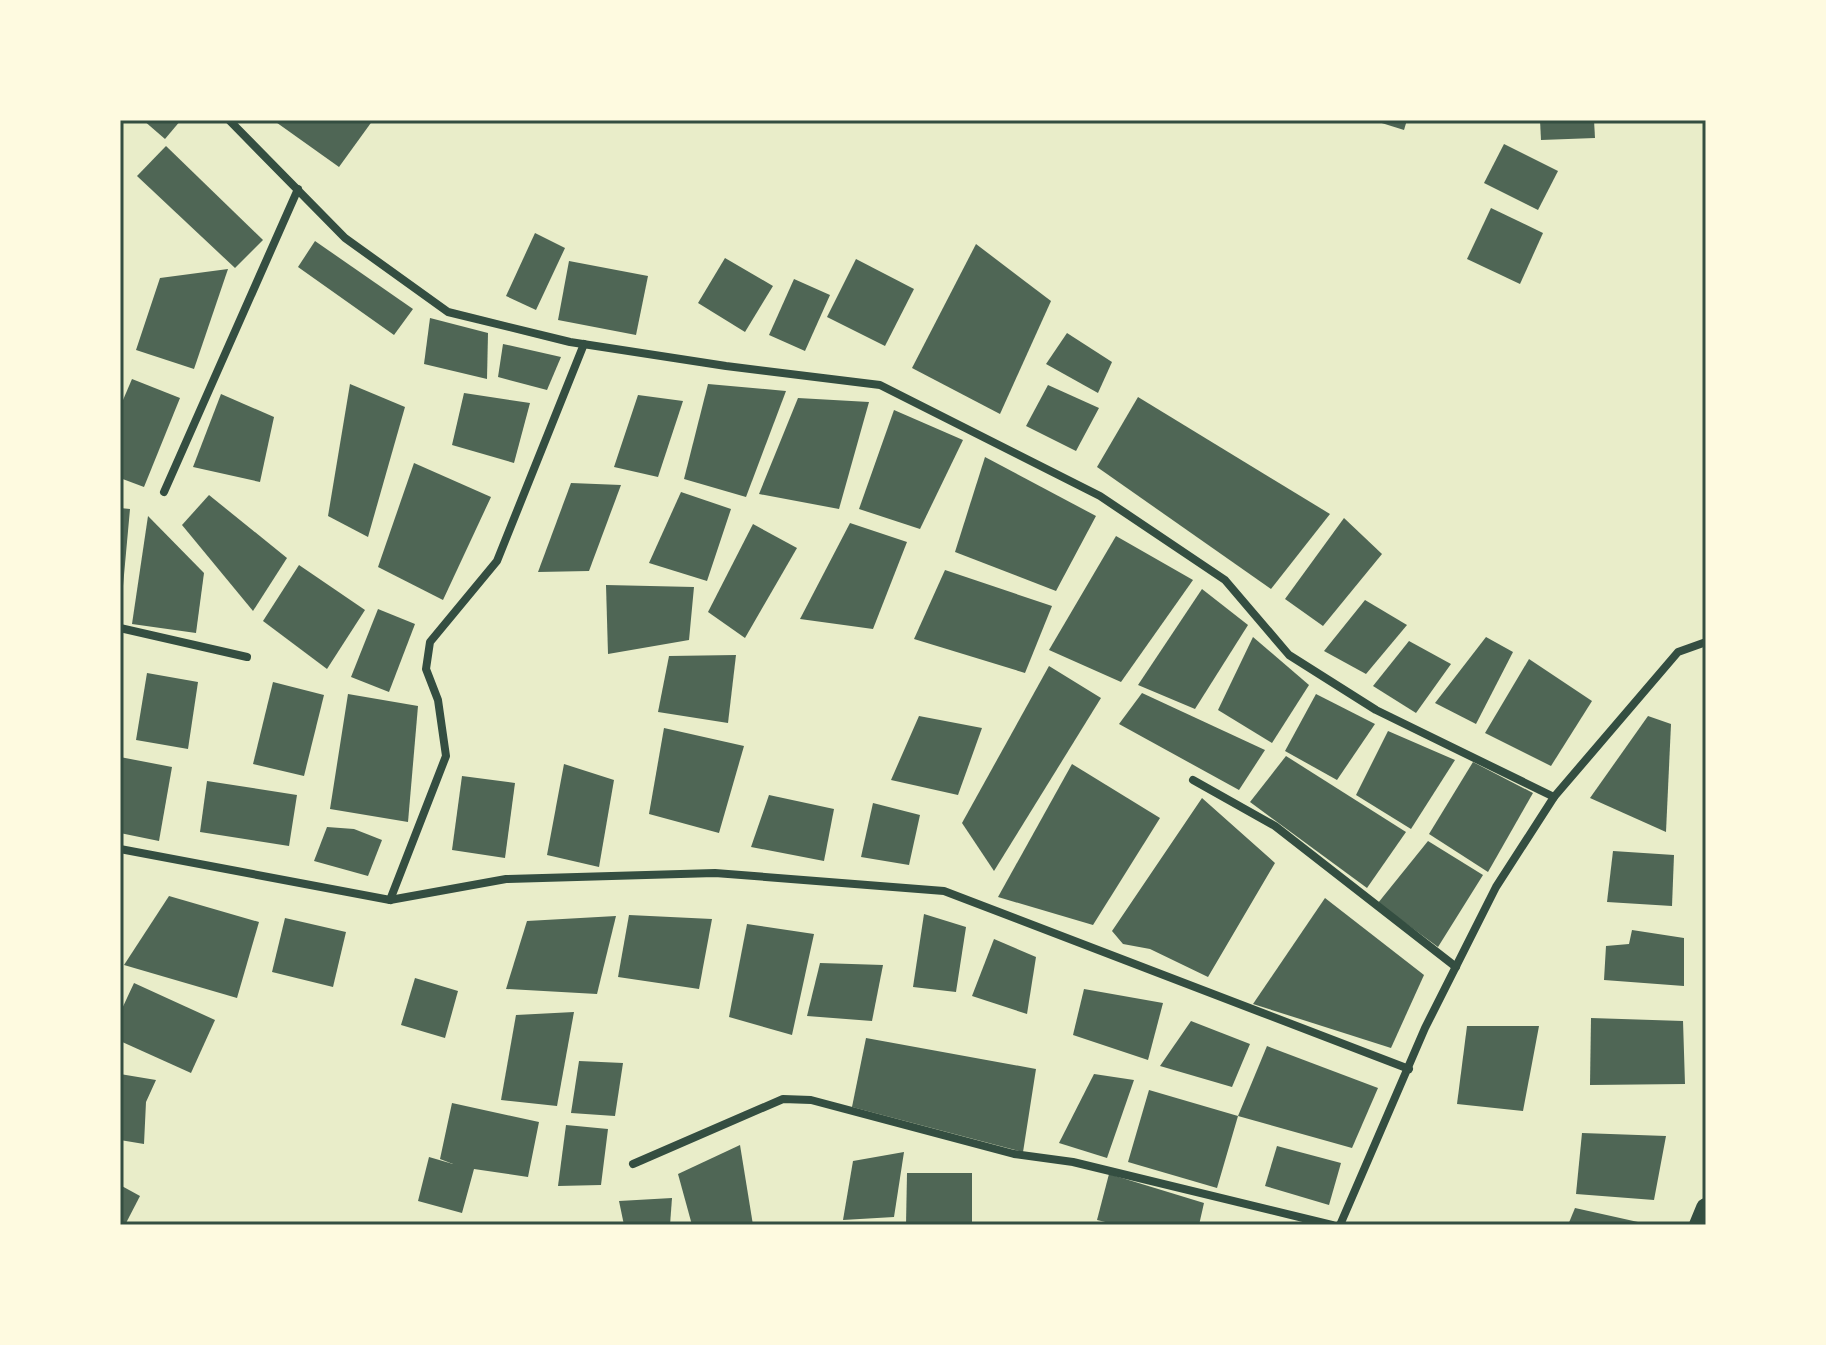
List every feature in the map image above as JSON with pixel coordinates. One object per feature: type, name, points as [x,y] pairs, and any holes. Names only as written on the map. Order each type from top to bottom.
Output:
[{"type":"main road","points":[[1699,1225],[1706,1208]]},
{"type":"street","points":[[229,120],[345,238],[448,312],[584,344],[880,385],[1100,496],[1225,580],[1289,655],[1376,710],[1554,797]]},
{"type":"street","points":[[164,492],[298,189]]},
{"type":"street","points":[[390,900],[446,756],[438,700],[426,669],[430,642],[497,561],[584,344]]},
{"type":"street","points":[[120,628],[247,657]]},
{"type":"street","points":[[1340,1225],[1425,1028],[1496,887],[1554,797],[1678,652],[1706,642]]},
{"type":"street","points":[[1193,780],[1275,826],[1456,967]]},
{"type":"street","points":[[120,849],[390,900],[506,879],[715,873],[944,891],[1409,1069]]},
{"type":"street","points":[[633,1164],[783,1099],[811,1100],[1014,1154],[1073,1162],[1332,1225]]},
{"type":"building","points":[[143,120],[181,120],[165,139]]},
{"type":"building","points":[[273,120],[373,120],[339,167]]},
{"type":"building","points":[[1372,120],[1407,120],[1404,130]]},
{"type":"building","points":[[1540,120],[1594,120],[1595,138],[1541,140]]},
{"type":"building","points":[[1504,144],[1558,171],[1538,210],[1484,183]]},
{"type":"building","points":[[166,146],[263,240],[235,268],[137,176]]},
{"type":"building","points":[[1491,208],[1543,233],[1520,284],[1467,259]]},
{"type":"building","points":[[535,233],[565,248],[536,310],[506,296]]},
{"type":"building","points":[[315,241],[413,309],[394,335],[298,267]]},
{"type":"building","points":[[976,244],[1051,301],[1000,414],[912,368]]},
{"type":"building","points":[[725,258],[773,286],[745,332],[698,303]]},
{"type":"building","points":[[856,259],[914,289],[885,346],[827,317]]},
{"type":"building","points":[[569,261],[648,276],[636,335],[558,320]]},
{"type":"building","points":[[228,269],[194,369],[136,350],[160,278]]},
{"type":"building","points":[[794,279],[830,295],[805,351],[769,335]]},
{"type":"building","points":[[430,318],[488,333],[487,379],[424,364]]},
{"type":"building","points":[[1067,333],[1112,362],[1098,393],[1046,364]]},
{"type":"building","points":[[503,344],[561,357],[547,390],[498,377]]},
{"type":"building","points":[[132,379],[180,398],[144,487],[120,478],[120,407]]},
{"type":"building","points":[[350,384],[405,407],[368,537],[328,516]]},
{"type":"building","points":[[708,384],[786,391],[746,497],[684,479]]},
{"type":"building","points":[[1048,385],[1099,408],[1076,451],[1026,426]]},
{"type":"building","points":[[464,393],[530,403],[514,463],[452,445]]},
{"type":"building","points":[[221,394],[274,417],[260,482],[193,467]]},
{"type":"building","points":[[638,395],[683,401],[658,477],[614,467]]},
{"type":"building","points":[[1138,397],[1330,514],[1271,589],[1097,467]]},
{"type":"building","points":[[798,398],[869,402],[839,509],[759,494]]},
{"type":"building","points":[[894,410],[963,440],[920,529],[859,509]]},
{"type":"building","points":[[985,457],[1096,516],[1056,591],[955,552]]},
{"type":"building","points":[[414,463],[491,497],[443,600],[378,567]]},
{"type":"building","points":[[571,483],[621,485],[589,571],[538,572]]},
{"type":"building","points":[[681,492],[731,509],[707,581],[649,563]]},
{"type":"building","points":[[209,495],[287,558],[253,611],[182,525]]},
{"type":"building","points":[[120,508],[130,509],[123,586],[120,586]]},
{"type":"building","points":[[148,516],[204,573],[196,633],[132,624]]},
{"type":"building","points":[[1344,518],[1382,554],[1323,626],[1285,599]]},
{"type":"building","points":[[850,523],[907,542],[873,629],[800,619]]},
{"type":"building","points":[[753,524],[797,548],[745,638],[708,612]]},
{"type":"building","points":[[1116,536],[1193,580],[1121,682],[1049,650]]},
{"type":"building","points":[[299,565],[365,610],[327,669],[263,621]]},
{"type":"building","points":[[945,570],[1052,606],[1025,673],[914,639]]},
{"type":"building","points":[[606,585],[694,587],[689,640],[608,654]]},
{"type":"building","points":[[1202,589],[1248,625],[1195,709],[1138,685]]},
{"type":"building","points":[[1365,600],[1407,625],[1366,674],[1324,651]]},
{"type":"building","points":[[378,609],[415,624],[389,692],[351,677]]},
{"type":"building","points":[[1253,637],[1309,685],[1272,743],[1218,710]]},
{"type":"building","points":[[1486,637],[1513,652],[1476,724],[1435,703]]},
{"type":"building","points":[[1409,641],[1451,664],[1416,713],[1373,686]]},
{"type":"building","points":[[736,655],[728,723],[658,712],[669,656]]},
{"type":"building","points":[[1529,659],[1592,701],[1551,766],[1485,733]]},
{"type":"building","points":[[1049,666],[1101,698],[994,871],[962,823]]},
{"type":"building","points":[[147,673],[198,682],[188,749],[136,740]]},
{"type":"building","points":[[273,682],[324,695],[304,776],[253,764]]},
{"type":"building","points":[[1142,693],[1265,750],[1239,790],[1119,724]]},
{"type":"building","points":[[348,694],[418,706],[408,822],[330,809]]},
{"type":"building","points":[[1316,694],[1375,724],[1337,780],[1285,751]]},
{"type":"building","points":[[919,716],[982,728],[958,795],[891,780]]},
{"type":"building","points":[[1648,716],[1671,724],[1666,832],[1590,798]]},
{"type":"building","points":[[664,728],[744,746],[719,833],[649,814]]},
{"type":"building","points":[[1388,731],[1455,760],[1411,829],[1356,795]]},
{"type":"building","points":[[1286,756],[1406,832],[1367,888],[1250,802]]},
{"type":"building","points":[[120,757],[172,767],[159,841],[120,833]]},
{"type":"building","points":[[1473,762],[1533,793],[1488,872],[1429,834]]},
{"type":"building","points":[[564,764],[614,780],[599,867],[547,855]]},
{"type":"building","points":[[1072,764],[1160,818],[1093,925],[998,897]]},
{"type":"building","points":[[462,776],[515,783],[505,858],[452,850]]},
{"type":"building","points":[[207,781],[297,795],[289,846],[200,832]]},
{"type":"building","points":[[769,795],[834,809],[824,861],[751,847]]},
{"type":"building","points":[[1202,798],[1275,863],[1208,977],[1150,949],[1123,944],[1112,931]]},
{"type":"building","points":[[873,803],[920,815],[909,865],[861,857]]},
{"type":"building","points":[[327,827],[354,829],[382,840],[368,876],[314,861]]},
{"type":"building","points":[[1428,841],[1483,875],[1438,947],[1378,903]]},
{"type":"building","points":[[1613,851],[1674,855],[1672,906],[1607,902]]},
{"type":"building","points":[[169,896],[259,922],[237,998],[124,965]]},
{"type":"building","points":[[1325,898],[1424,975],[1391,1048],[1253,1004]]},
{"type":"building","points":[[924,914],[966,927],[956,992],[913,987]]},
{"type":"building","points":[[629,915],[712,919],[699,989],[618,977]]},
{"type":"building","points":[[616,916],[597,994],[506,989],[527,921]]},
{"type":"building","points":[[285,918],[346,932],[333,987],[272,972]]},
{"type":"building","points":[[747,924],[814,934],[792,1035],[729,1017]]},
{"type":"building","points":[[1632,930],[1684,938],[1684,986],[1604,980],[1606,946],[1629,944]]},
{"type":"building","points":[[994,939],[1036,957],[1027,1014],[972,996]]},
{"type":"building","points":[[820,963],[883,965],[872,1021],[807,1016]]},
{"type":"building","points":[[415,978],[458,991],[445,1038],[401,1025]]},
{"type":"building","points":[[134,983],[215,1020],[191,1073],[120,1041],[120,1013]]},
{"type":"building","points":[[1084,989],[1163,1003],[1148,1060],[1073,1035]]},
{"type":"building","points":[[574,1012],[557,1106],[501,1100],[516,1015]]},
{"type":"building","points":[[1591,1018],[1683,1021],[1685,1084],[1590,1085]]},
{"type":"building","points":[[1191,1021],[1250,1044],[1232,1087],[1160,1066]]},
{"type":"building","points":[[1467,1026],[1539,1026],[1523,1111],[1457,1104]]},
{"type":"building","points":[[866,1038],[1036,1069],[1023,1152],[852,1107]]},
{"type":"building","points":[[1267,1046],[1378,1088],[1352,1148],[1238,1116]]},
{"type":"building","points":[[579,1061],[623,1063],[615,1116],[571,1113]]},
{"type":"building","points":[[120,1074],[156,1080],[146,1102],[144,1144],[120,1140]]},
{"type":"building","points":[[1094,1074],[1134,1080],[1107,1158],[1059,1143]]},
{"type":"building","points":[[1149,1090],[1238,1116],[1217,1188],[1128,1162]]},
{"type":"building","points":[[452,1103],[539,1122],[528,1177],[474,1169],[462,1213],[418,1201],[429,1157],[453,1164],[440,1159]]},
{"type":"building","points":[[566,1125],[608,1129],[601,1185],[558,1186]]},
{"type":"building","points":[[1582,1133],[1666,1136],[1654,1200],[1576,1194]]},
{"type":"building","points":[[740,1145],[753,1225],[692,1225],[678,1174]]},
{"type":"building","points":[[1277,1146],[1341,1163],[1329,1205],[1265,1186]]},
{"type":"building","points":[[904,1152],[894,1217],[843,1220],[853,1161]]},
{"type":"building","points":[[907,1173],[972,1173],[972,1225],[906,1225]]},
{"type":"building","points":[[1109,1174],[1204,1203],[1199,1225],[1118,1225],[1097,1220]]},
{"type":"building","points":[[120,1185],[140,1196],[125,1225],[120,1225]]},
{"type":"building","points":[[672,1198],[670,1225],[624,1225],[619,1201]]},
{"type":"building","points":[[1575,1208],[1647,1224],[1647,1225],[1568,1225]]}]
